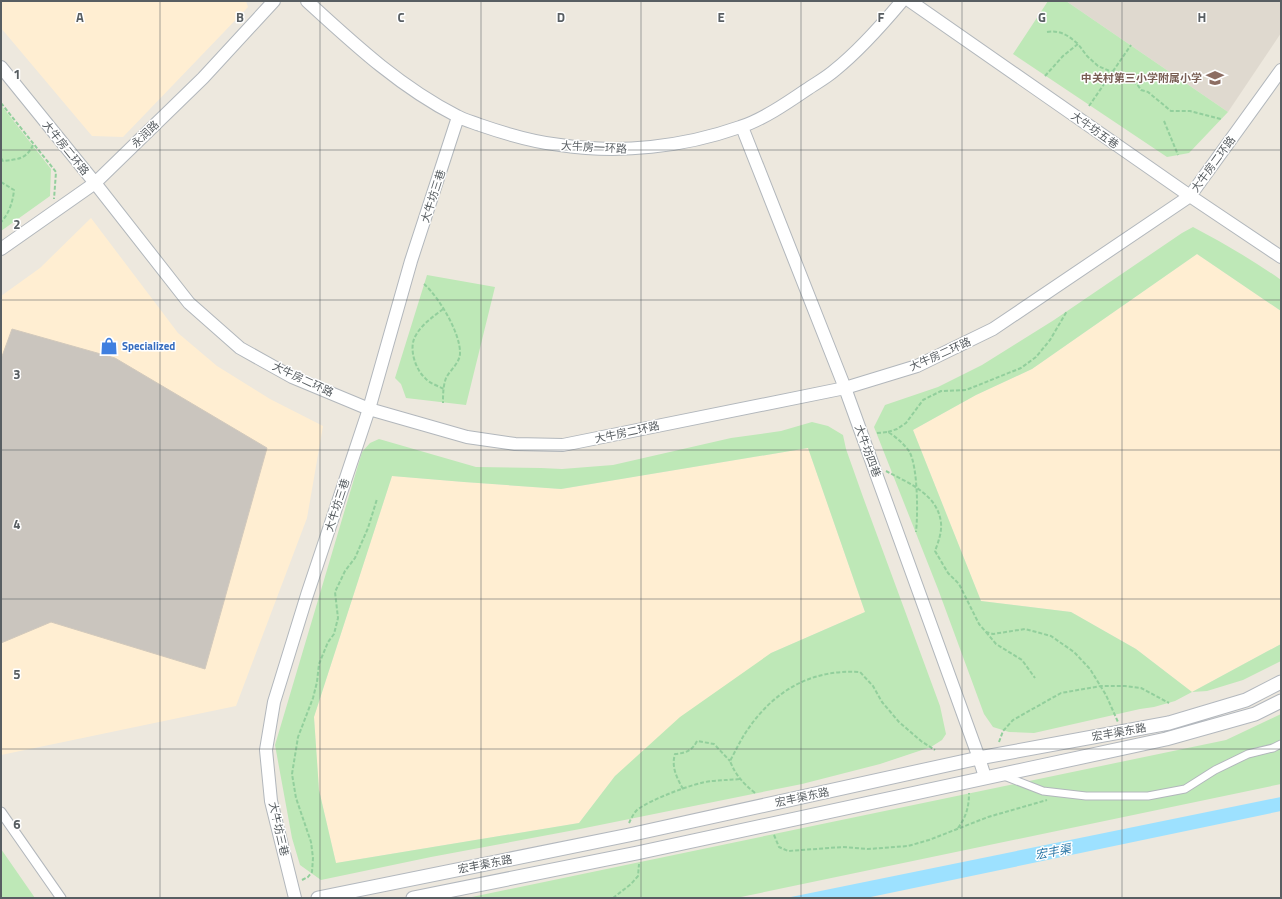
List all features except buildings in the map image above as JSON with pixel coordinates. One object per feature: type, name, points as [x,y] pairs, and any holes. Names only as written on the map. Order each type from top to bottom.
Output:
[{"type":"main road","name":"宏丰渠东路","points":[[318,898],[629,835],[979,758],[1169,723],[1246,700],[1281,682]]},
{"type":"main road","name":"宏丰渠东路","points":[[413,898],[637,853],[1166,739],[1255,714],[1281,700]]},
{"type":"street","name":"永润路","points":[[1,249],[95,183],[203,78],[274,1]]},
{"type":"street","name":"大牛房一环路","points":[[307,1],[369,57],[413,90],[458,117],[518,137],[540,142],[576,148],[604,150],[628,149],[684,142],[742,127],[782,106],[834,71],[875,33],[902,1]]},
{"type":"street","name":"大牛坊五巷","points":[[910,1],[1190,196],[1281,257]]},
{"type":"street","name":"大牛房二环路","points":[[1,67],[95,183],[189,303],[240,348],[292,377],[369,408],[467,437],[515,444],[563,445],[845,388],[917,366],[993,329],[1190,196],[1281,70]]},
{"type":"street","name":"大牛坊三巷","points":[[295,898],[272,801],[266,750],[274,702],[307,595],[369,408],[411,261],[458,117]]},
{"type":"street","name":"大牛坊四巷","points":[[742,127],[845,388],[985,778]]},
{"type":"street","points":[[1000,774],[1043,791],[1106,797],[1141,796],[1185,789],[1215,770],[1248,754],[1273,748],[1281,744]]},
{"type":"street","points":[[1,812],[62,898]]},
{"type":"path","points":[[1047,32],[1055,31],[1068,35],[1098,66],[1137,84],[1141,90],[1148,92],[1171,111],[1190,111],[1221,119]]},
{"type":"path","points":[[1045,76],[1063,56],[1078,44]]},
{"type":"path","points":[[1089,106],[1130,45]]},
{"type":"path","points":[[1,103],[56,172],[54,203]]},
{"type":"path","points":[[1164,121],[1178,155]]},
{"type":"path","points":[[1,158],[3,160],[22,158],[29,153],[33,146]]},
{"type":"path","points":[[1,182],[14,190],[13,199],[5,218],[1,222]]},
{"type":"path","points":[[424,284],[438,300],[454,330],[458,342],[460,355],[455,367],[446,378],[443,403]]},
{"type":"path","points":[[443,309],[423,325],[415,336],[413,346],[417,368],[425,379],[444,389]]},
{"type":"path","points":[[877,433],[897,429],[906,423],[923,400],[942,391],[966,390],[1021,368],[1036,358],[1050,340],[1067,311]]},
{"type":"path","points":[[888,432],[899,439],[909,452],[915,473],[918,518],[916,532]]},
{"type":"path","points":[[872,462],[924,492],[936,506],[941,523],[940,536],[935,551],[948,573],[958,584],[979,624],[996,644],[1022,660],[1035,678]]},
{"type":"path","points":[[292,885],[308,877],[312,872],[313,858],[311,842],[296,798],[292,774],[298,737],[313,698],[319,664],[328,642],[334,634],[338,618],[335,592],[345,571],[358,552],[368,528],[377,499]]},
{"type":"path","points":[[986,632],[993,634],[1025,630],[1051,636],[1074,652],[1090,669],[1101,686],[1115,714]]},
{"type":"path","points":[[730,761],[748,729],[775,698],[800,682],[819,675],[846,671],[860,672],[899,722],[921,741],[935,750]]},
{"type":"path","points":[[995,755],[1003,730],[1013,720],[1061,693],[1101,686],[1125,686],[1141,688],[1169,703]]},
{"type":"path","points":[[683,789],[673,766],[675,754],[689,751],[694,747],[697,740],[714,744],[730,761],[734,772],[755,793]]},
{"type":"path","points":[[629,835],[629,825],[634,814],[639,809],[659,797],[711,781],[740,779]]},
{"type":"path","points":[[958,829],[965,819],[969,804],[969,794],[965,782]]},
{"type":"path","points":[[770,824],[779,847],[788,851],[843,847],[868,849],[908,846],[930,840],[988,817],[1034,805],[1067,794]]},
{"type":"path","points":[[613,898],[631,884],[638,876],[639,862],[637,853]]},
{"type":"shaded area","points":[[1,1],[246,1],[248,7],[123,137],[92,136],[1,28]]},
{"type":"shaded area","name":"中关村第三小学附属小学","points":[[1066,1],[1281,1],[1281,33],[1228,112]]},
{"type":"shaded area","points":[[91,218],[178,333],[217,366],[270,399],[323,426],[307,518],[236,706],[1,755],[1,296],[40,268]]},
{"type":"shaded area","points":[[1197,254],[1281,311],[1281,644],[1192,692],[1136,649],[1071,612],[981,601],[913,430],[976,395],[1032,369]]},
{"type":"shaded area","points":[[808,448],[865,612],[771,653],[615,776],[579,823],[336,863],[319,790],[314,717],[392,476],[561,489]]},
{"type":"green space","points":[[1048,1],[1066,1],[1228,112],[1189,153],[1167,157],[1013,54]]},
{"type":"green space","points":[[1,105],[51,169],[50,196],[1,231]]},
{"type":"green space","points":[[1193,227],[1238,252],[1281,280],[1281,311],[1197,254],[1032,369],[976,395],[913,430],[981,601],[1071,612],[1136,649],[1192,692],[1175,701],[1154,707],[1034,733],[1009,732],[993,727],[984,714],[938,589],[874,427],[885,405],[938,387],[982,365],[1054,320]]},
{"type":"green space","points":[[427,275],[495,287],[466,405],[406,398],[401,384],[395,378]]},
{"type":"green space","points":[[812,422],[828,426],[843,435],[846,449],[863,497],[940,706],[946,734],[942,740],[931,747],[880,764],[802,784],[321,880],[300,865],[292,838],[275,745],[362,452],[370,443],[379,439],[476,467],[562,469],[613,465],[731,438],[781,431]],"holes":[[[808,448],[865,612],[771,653],[680,717],[615,776],[579,823],[336,863],[319,790],[314,717],[392,476],[561,489]]]},
{"type":"green space","points":[[1281,644],[1281,661],[1243,680],[1207,691],[1192,692]]},
{"type":"green space","points":[[1281,714],[1281,784],[736,898],[467,898],[1226,740]]},
{"type":"green space","points":[[1,849],[35,898],[1,898]]},
{"type":"water","name":"宏丰渠","points":[[1281,797],[1281,811],[866,898],[786,898]]},
{"type":"place","name":"中关村第三小学附属小学","points":[[1215,78]]},
{"type":"place","name":"Specialized","points":[[109,346]]}]
